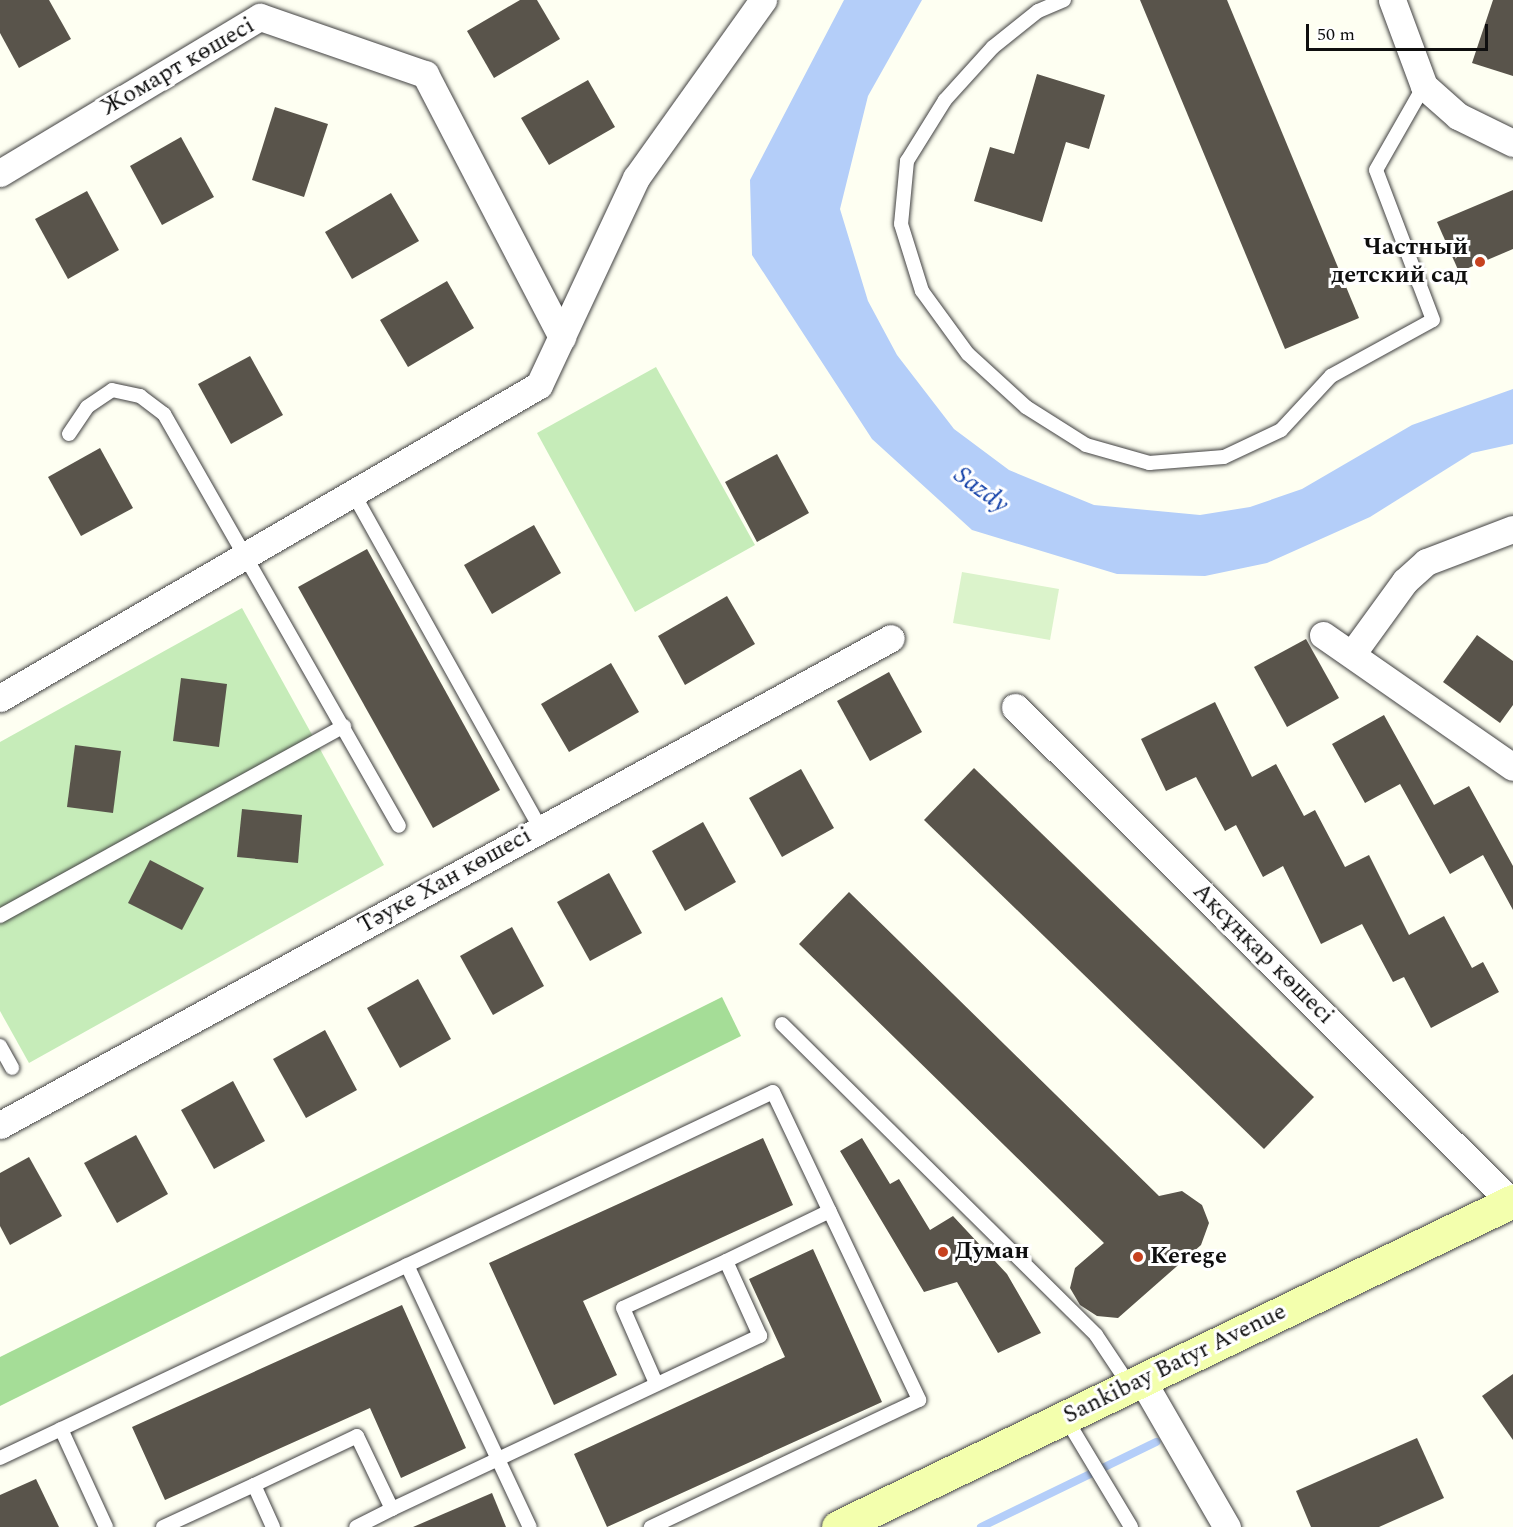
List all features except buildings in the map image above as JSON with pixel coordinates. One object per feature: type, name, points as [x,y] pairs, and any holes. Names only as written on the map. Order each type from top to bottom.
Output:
[{"type":"main road","name":"Sankibay Batyr Avenue","points":[[838,1527],[1512,1201]]},
{"type":"street","points":[[0,698],[539,385],[636,178],[763,0]]},
{"type":"street","points":[[1392,0],[1424,86],[1458,116],[1513,143]]},
{"type":"street","name":"Жомарт көшесі","points":[[0,173],[260,17],[425,74],[562,337]]},
{"type":"street","points":[[1352,654],[1405,581],[1426,562],[1513,530]]},
{"type":"street","points":[[1323,635],[1513,767]]},
{"type":"street","name":"Тәуке Хан көшесі","points":[[0,1125],[891,638]]},
{"type":"street","name":"Ақсұңқар көшесі","points":[[1015,707],[1512,1201]]},
{"type":"street","points":[[1136,1383],[1227,1527]]},
{"type":"lane","points":[[1064,0],[1038,11],[993,47],[945,100],[907,161],[901,224],[922,291],[968,354],[1026,407],[1086,445],[1149,463],[1224,457],[1281,430],[1331,376],[1433,320],[1376,170],[1424,86]]},
{"type":"lane","points":[[69,434],[87,406],[112,390],[140,396],[164,414],[248,554],[399,826]]},
{"type":"lane","points":[[353,493],[542,829]]},
{"type":"lane","points":[[0,916],[344,726]]},
{"type":"lane","points":[[782,1024],[1096,1335],[1136,1383]]},
{"type":"lane","points":[[0,1046],[12,1068]]},
{"type":"lane","points":[[0,1458],[774,1092],[919,1400],[651,1527]]},
{"type":"lane","points":[[656,1383],[623,1308],[830,1211]]},
{"type":"lane","points":[[356,1527],[499,1461],[656,1383],[760,1336],[726,1261]]},
{"type":"lane","points":[[407,1265],[530,1527]]},
{"type":"lane","points":[[1065,1417],[1131,1527]]},
{"type":"lane","points":[[61,1430],[106,1527]]},
{"type":"lane","points":[[163,1527],[357,1436],[392,1509]]},
{"type":"lane","points":[[254,1485],[273,1527]]},
{"type":"green space","points":[[656,367],[755,545],[635,612],[537,433]]},
{"type":"green space","points":[[962,572],[1059,589],[1050,640],[953,623]]},
{"type":"green space","points":[[242,608],[384,865],[29,1063],[0,1011],[0,742]]},
{"type":"green space","points":[[722,997],[741,1036],[0,1406],[0,1357]]},
{"type":"water","name":"Sazdy","points":[[844,0],[922,0],[868,96],[840,209],[868,301],[897,355],[954,429],[1009,470],[1094,505],[1200,515],[1250,507],[1302,489],[1412,425],[1513,389],[1513,444],[1472,453],[1370,517],[1267,563],[1205,576],[1117,574],[972,530],[872,439],[752,255],[750,180]]},
{"type":"waterway","points":[[981,1527],[1156,1442]]},
{"type":"place","name":"Частный детский сад","points":[[1480,262]]},
{"type":"place","name":"Думан","points":[[943,1252]]},
{"type":"place","name":"Kerege","points":[[1138,1257]]}]
